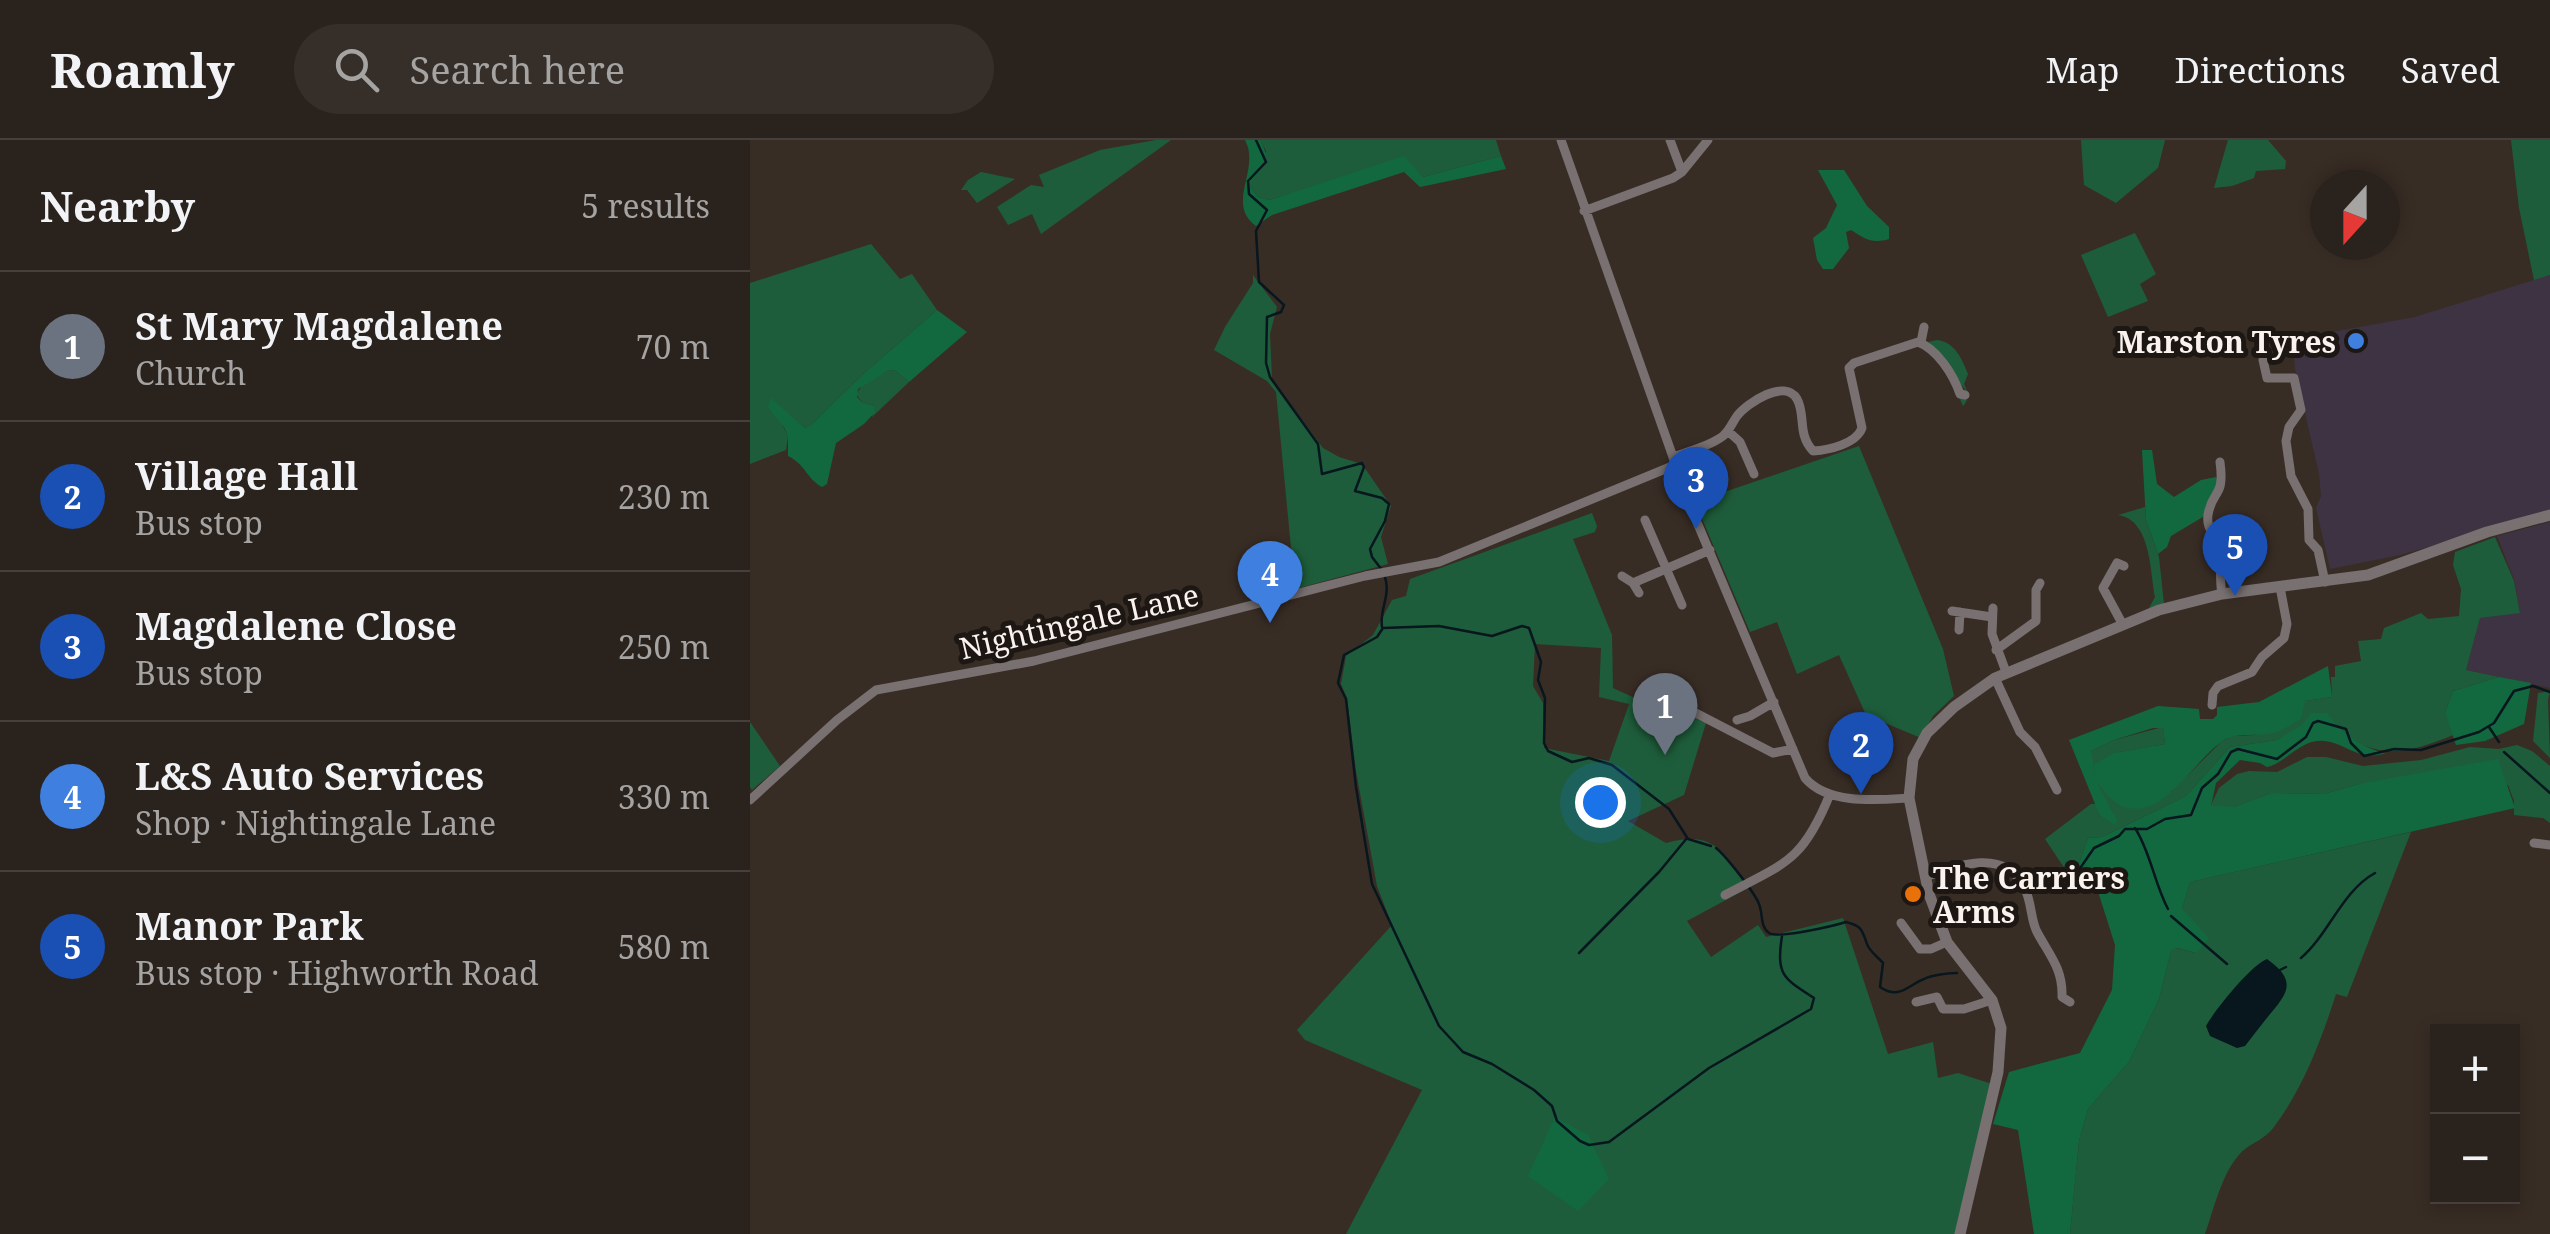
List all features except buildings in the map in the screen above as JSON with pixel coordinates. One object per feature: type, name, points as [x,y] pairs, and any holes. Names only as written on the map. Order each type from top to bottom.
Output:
[{"type":"street","points":[[1560,140],[1674,461],[1807,780],[1830,794],[1857,799],[1909,798]]},
{"type":"street","points":[[1670,140],[1682,172]]},
{"type":"street","points":[[1584,211],[1665,182],[1682,172],[1708,140]]},
{"type":"street","points":[[1924,327],[1921,342],[1948,370],[1960,394],[1965,395]]},
{"type":"street","name":"Nightingale Lane","points":[[750,800],[837,720],[876,690],[1034,661],[1439,562],[1717,440],[1728,432],[1744,408],[1768,395],[1786,391],[1797,399],[1800,422],[1811,449],[1821,450],[1852,440],[1862,428],[1849,377],[1851,365],[1921,342]]},
{"type":"street","points":[[2263,360],[2267,378],[2294,378],[2300,413],[2289,427],[2286,441],[2290,472],[2308,509],[2309,540],[2318,550],[2325,582]]},
{"type":"street","points":[[1728,432],[1740,442],[1754,474]]},
{"type":"street","points":[[2209,474],[2221,466],[2222,487],[2207,520],[2219,548],[2222,594]]},
{"type":"street","points":[[1960,1234],[1999,1062],[2001,1028],[1992,1000],[1947,942],[1924,877],[1909,798],[1913,759],[1927,733],[1954,707],[2000,675],[2174,605],[2222,594],[2325,582],[2398,566],[2550,515]]},
{"type":"street","points":[[1662,524],[1647,524],[1682,605]]},
{"type":"street","points":[[2294,543],[2309,540]]},
{"type":"street","points":[[1622,576],[1636,588],[1666,568],[1710,550]]},
{"type":"street","points":[[2116,550],[2120,564],[2103,588],[2123,625]]},
{"type":"street","points":[[2212,705],[2213,692],[2225,682],[2252,672],[2284,638],[2287,624],[2280,587]]},
{"type":"street","points":[[1996,650],[2036,621],[2035,588]]},
{"type":"street","points":[[1959,630],[1956,612],[1993,612],[2000,675],[2020,732],[2034,747],[2057,790]]},
{"type":"street","points":[[2199,689],[2213,692]]},
{"type":"street","points":[[1653,695],[1773,752],[1793,749]]},
{"type":"street","points":[[1737,720],[1774,702]]},
{"type":"street","points":[[2048,772],[2062,767]]},
{"type":"street","points":[[1725,894],[1803,848],[1816,829],[1830,794]]},
{"type":"street","points":[[2534,843],[2550,846]]},
{"type":"street","points":[[1924,877],[1955,866],[1983,862],[2003,867],[2017,877],[2027,893],[2034,926],[2057,963],[2062,1000]]},
{"type":"street","points":[[1901,923],[1920,948],[1931,949],[1947,942]]},
{"type":"street","points":[[1916,1002],[1937,997],[1943,1009],[1953,1011],[1992,1000]]},
{"type":"shaded area","points":[[2550,275],[2550,512],[2400,555],[2330,569],[2316,508],[2321,496],[2319,474],[2295,369],[2293,339],[2415,317]]},
{"type":"shaded area","points":[[2550,522],[2550,688],[2466,670],[2480,618],[2520,612],[2514,579],[2497,536]]},
{"type":"shaded area","points":[[2267,959],[2286,982],[2280,1002],[2245,1046],[2237,1048],[2210,1036],[2206,1026],[2217,1010],[2243,978]]},
{"type":"green space","points":[[1171,140],[1041,234],[1032,214],[1008,225],[997,207],[1031,185],[1044,187],[1039,175],[1100,150]]},
{"type":"green space","points":[[1245,140],[1260,140],[1264,148],[1264,164],[1249,185],[1258,197],[1269,200],[1404,156],[1423,177],[1501,156],[1506,169],[1420,187],[1404,172],[1272,215],[1256,226],[1243,207],[1249,163]]},
{"type":"green space","points":[[1260,140],[1496,140],[1501,156],[1423,177],[1404,157],[1269,200],[1258,197],[1249,185],[1266,151]]},
{"type":"green space","points":[[2081,140],[2165,140],[2158,168],[2116,203],[2084,185]]},
{"type":"green space","points":[[2228,140],[2268,140],[2286,161],[2285,169],[2256,171],[2254,178],[2214,188]]},
{"type":"green space","points":[[2511,140],[2550,140],[2550,275],[2534,280],[2519,208]]},
{"type":"green space","points":[[1818,170],[1844,170],[1867,206],[1889,227],[1889,239],[1878,241],[1851,230],[1846,232],[1849,248],[1833,269],[1823,269],[1817,260],[1813,238],[1826,228],[1837,205]]},
{"type":"green space","points":[[981,172],[1015,179],[977,203],[967,190],[961,190]]},
{"type":"green space","points":[[2135,233],[2156,274],[2140,284],[2148,301],[2108,317],[2081,255]]},
{"type":"green space","points":[[871,244],[900,279],[912,274],[937,310],[811,425],[805,428],[771,399],[788,437],[786,450],[750,464],[750,283]]},
{"type":"green space","points":[[1253,275],[1277,307],[1270,334],[1272,379],[1323,448],[1362,464],[1391,506],[1381,537],[1388,564],[1295,589],[1276,392],[1267,381],[1214,350],[1253,283]]},
{"type":"green space","points":[[937,310],[967,332],[909,382],[889,370],[858,389],[857,397],[874,406],[875,412],[836,443],[827,484],[817,484],[788,456],[784,427],[768,407],[771,398],[805,428],[811,425]]},
{"type":"green space","points":[[1943,341],[1953,348],[1968,374],[1964,384],[1967,392],[1928,342]]},
{"type":"green space","points":[[889,370],[909,382],[872,417],[874,406],[862,402],[856,394],[864,383]]},
{"type":"green space","points":[[1859,446],[1943,649],[1954,696],[1933,716],[1921,738],[1866,715],[1839,655],[1797,674],[1777,622],[1750,632],[1695,502]]},
{"type":"green space","points":[[2142,450],[2152,450],[2157,484],[2174,497],[2201,480],[2216,477],[2219,484],[2206,515],[2171,536],[2167,547],[2158,554],[2146,520]]},
{"type":"green space","points":[[2145,507],[2159,557],[2164,604],[2148,610],[2155,597],[2147,548],[2137,526],[2118,515]]},
{"type":"green space","points":[[1592,513],[1595,532],[1573,539],[1612,635],[1613,688],[1706,723],[1684,795],[1628,821],[1666,843],[1696,839],[1716,847],[1748,888],[1687,921],[1711,957],[1758,925],[1766,937],[1843,918],[1888,1054],[1933,1042],[1938,1078],[1958,1073],[1992,1084],[1956,1234],[1346,1234],[1422,1090],[1305,1040],[1297,1030],[1392,925],[1377,886],[1347,698],[1341,684],[1346,656],[1373,635],[1392,600],[1406,596],[1410,579]],"holes":[[[1535,644],[1601,648],[1599,697],[1629,704],[1609,761],[1544,748],[1543,703],[1533,686]]]},
{"type":"green space","points":[[2495,537],[2514,581],[2520,613],[2480,618],[2466,670],[2499,677],[2453,691],[2445,713],[2453,735],[2417,748],[2385,751],[2355,741],[2327,714],[2277,740],[2230,747],[2186,796],[2102,837],[2088,838],[2077,869],[2067,872],[2045,839],[2091,804],[2096,804],[2100,816],[2115,824],[2094,778],[2091,751],[2114,740],[2163,727],[2165,744],[2115,753],[2171,792],[2221,742],[2232,736],[2256,735],[2305,701],[2332,697],[2335,666],[2361,661],[2358,641],[2381,639],[2384,628],[2421,613],[2428,619],[2459,616],[2461,589],[2453,565],[2455,552]]},
{"type":"green space","points":[[2328,666],[2332,697],[2305,701],[2301,719],[2277,732],[2226,739],[2177,786],[2149,806],[2134,809],[2118,804],[2096,781],[2117,820],[2115,825],[2100,816],[2069,740],[2158,706],[2199,709],[2200,719],[2213,719],[2217,707],[2259,702]],"holes":[[[2163,728],[2165,744],[2114,753],[2094,765],[2095,778],[2091,751],[2114,740]]]},
{"type":"green space","points":[[2499,677],[2531,683],[2524,724],[2485,741],[2456,745],[2445,713],[2453,691]]},
{"type":"green space","points":[[2550,691],[2550,758],[2533,741],[2538,693]]},
{"type":"green space","points":[[2311,713],[2327,713],[2353,739],[2386,753],[2360,754],[2316,741],[2267,767],[2240,760],[2216,783],[2211,806],[2234,807],[2271,793],[2324,794],[2498,759],[2515,808],[2190,882],[2182,909],[2209,938],[2196,953],[2177,948],[2171,951],[2159,999],[2129,1062],[2088,1109],[2079,1141],[2070,1234],[2034,1234],[2018,1130],[1993,1124],[2009,1072],[2080,1053],[2112,990],[2115,945],[2095,882],[2080,886],[2071,883],[2067,872],[2077,869],[2088,838],[2102,837],[2186,796],[2230,747],[2277,740],[2302,725]]},
{"type":"green space","points":[[750,722],[780,766],[752,790],[750,787]]},
{"type":"green space","points":[[2517,745],[2550,766],[2550,823],[2543,818],[2514,815],[2508,785],[2359,784],[2324,794],[2271,793],[2234,807],[2210,807],[2219,788],[2237,774],[2277,772],[2307,757],[2326,757],[2363,766],[2421,760],[2470,747],[2499,749]]},
{"type":"green space","points":[[2411,832],[2347,997],[2336,994],[2310,1064],[2284,1112],[2270,1132],[2232,1164],[2205,1234],[2070,1234],[2079,1141],[2088,1109],[2129,1062],[2159,999],[2171,951],[2176,948],[2196,953],[2182,909],[2190,882]]},
{"type":"green space","points":[[1555,1117],[1588,1135],[1609,1179],[1578,1211],[1528,1176]]},
{"type":"waterway","points":[[1256,140],[1266,162],[1248,181],[1249,194],[1267,210],[1256,231],[1259,282],[1284,305],[1281,312],[1267,317],[1266,363],[1270,377],[1318,444],[1322,474],[1362,463],[1355,491],[1382,498],[1389,504],[1370,549],[1382,570]]},
{"type":"waterway","points":[[1382,627],[1385,577]]},
{"type":"waterway","points":[[1711,846],[1688,839],[1669,809],[1612,765],[1589,758],[1572,762],[1548,751],[1544,743],[1545,698],[1538,680],[1541,662],[1529,628],[1522,626],[1492,636],[1439,626],[1383,628],[1377,637],[1344,655],[1338,683],[1346,699],[1372,884],[1439,1026],[1463,1052],[1492,1064],[1534,1090],[1552,1106],[1557,1121],[1580,1141],[1589,1145],[1609,1142],[1709,1068],[1811,1009],[1814,998],[1789,980],[1781,967],[1782,936]]},
{"type":"waterway","points":[[2072,880],[2094,848],[2125,829],[2147,829],[2165,819],[2191,815],[2202,788],[2218,774],[2231,752],[2238,749],[2277,759],[2306,737],[2318,721],[2346,729],[2351,743],[2364,756],[2394,749],[2421,750],[2479,732],[2494,723],[2514,691],[2533,686],[2550,692]]},
{"type":"waterway","points":[[2489,727],[2499,742]]},
{"type":"waterway","points":[[2504,752],[2550,793]]},
{"type":"waterway","points":[[2135,828],[2168,909]]},
{"type":"waterway","points":[[1579,953],[1687,838]]},
{"type":"waterway","points":[[1716,848],[1756,899],[1769,933],[1794,933],[1846,922],[1855,925],[1883,963],[1880,987],[1887,991],[1903,990],[1931,976],[1957,973]]},
{"type":"waterway","points":[[2301,958],[2353,890],[2375,873]]},
{"type":"waterway","points":[[2171,916],[2227,964]]},
{"type":"waterway","points":[[2280,970],[2286,967]]},
{"type":"place","name":"Marston Tyres","points":[[2356,341]]},
{"type":"place","name":"Magdalene Close","points":[[1696,529]]},
{"type":"place","name":"Manor Park","points":[[2235,596]]},
{"type":"place","name":"L&S Auto Services","points":[[1270,623]]},
{"type":"place","name":"St Mary Magdalene","points":[[1665,755]]},
{"type":"place","name":"Village Hall","points":[[1861,794]]},
{"type":"place","name":"The Carriers Arms","points":[[1913,894]]}]
